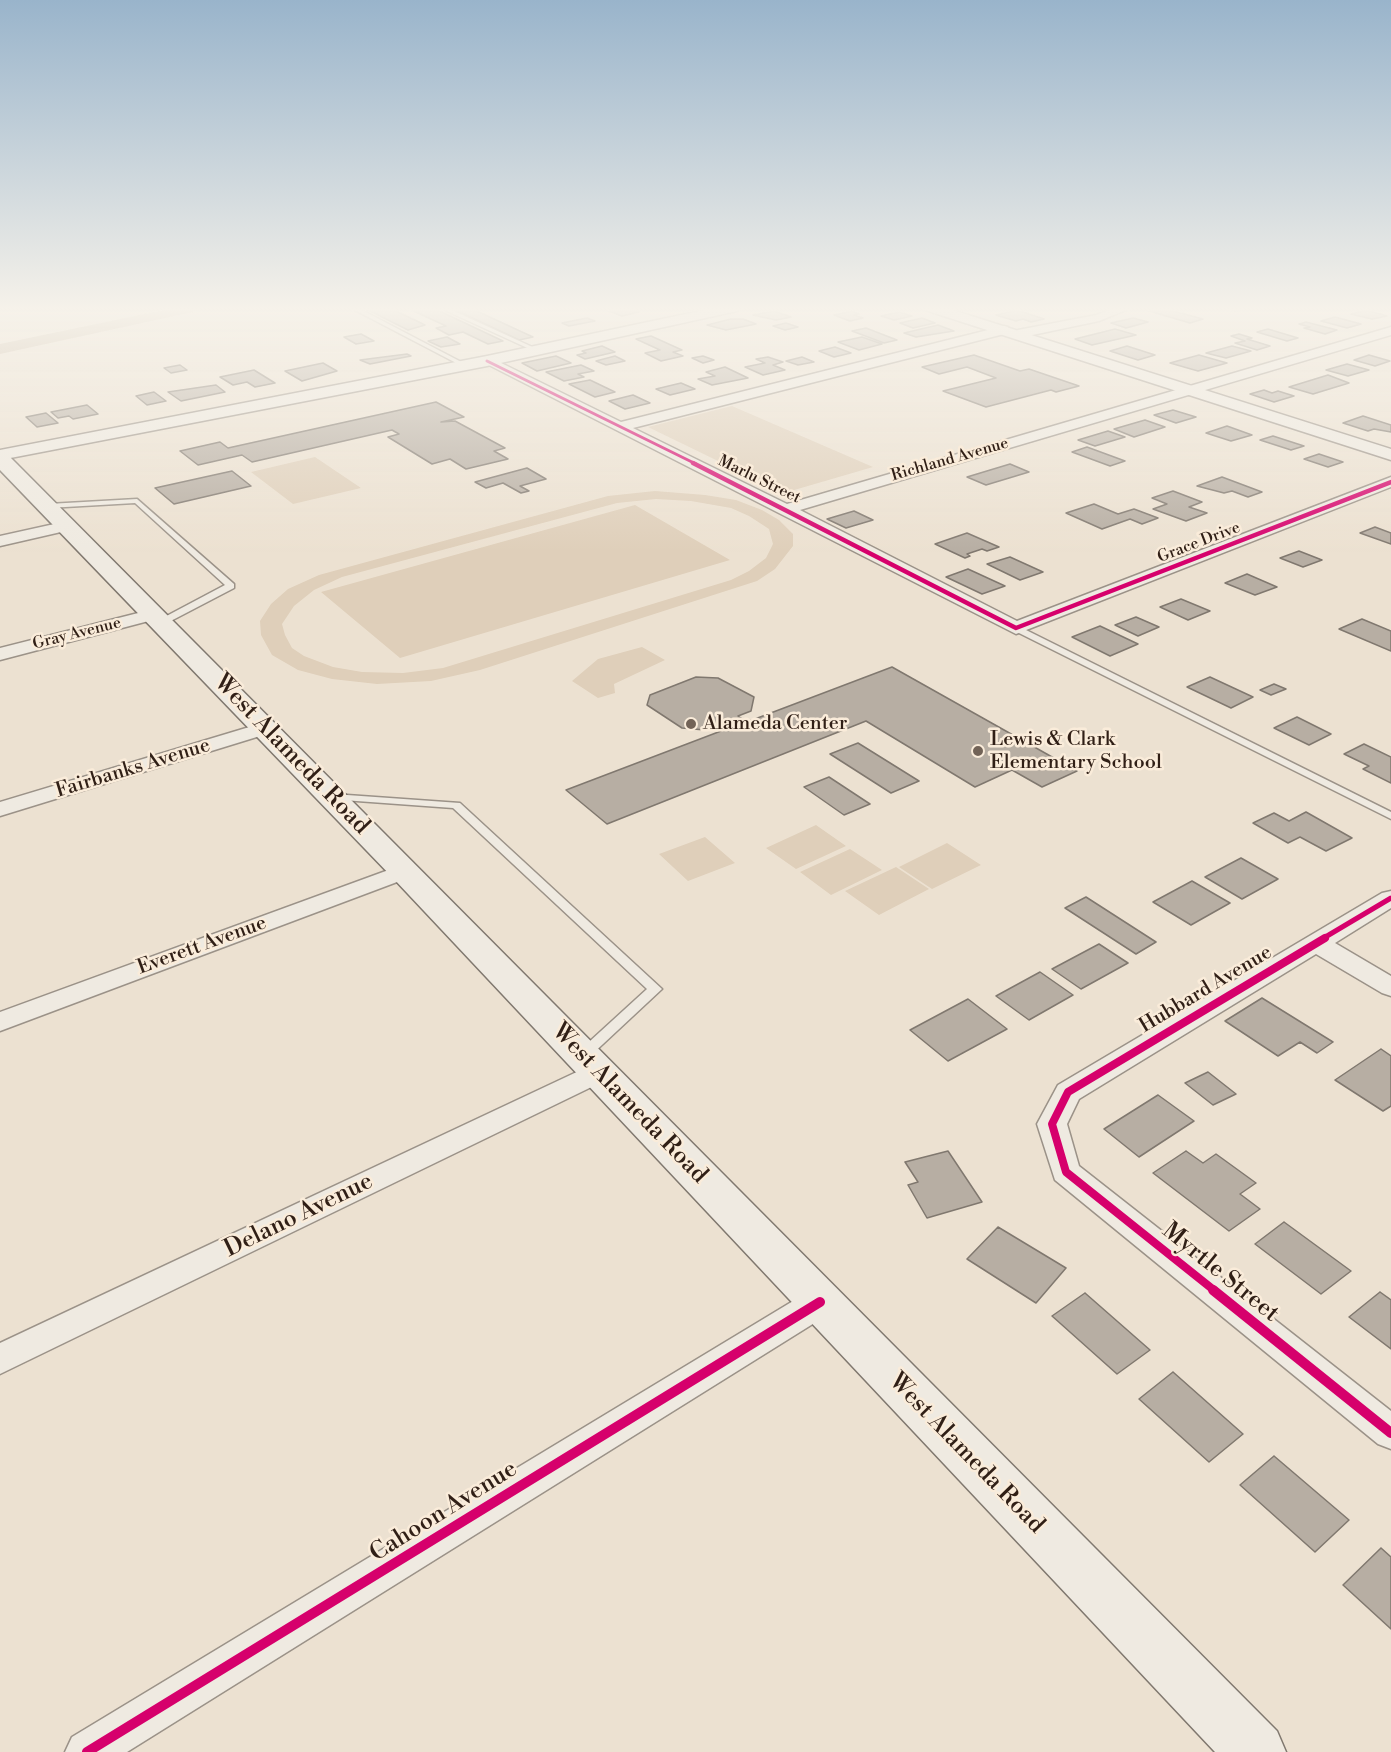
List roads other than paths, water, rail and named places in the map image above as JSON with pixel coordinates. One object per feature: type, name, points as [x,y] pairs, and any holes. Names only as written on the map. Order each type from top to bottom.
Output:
[{"type":"main road","name":"West Alameda Road","points":[[0,456],[405,871],[1256,1752]]},
{"type":"street","points":[[0,456],[343,389]]},
{"type":"street","name":"Marlu Street","points":[[543,389],[786,509],[1017,628]]},
{"type":"street","points":[[619,427],[777,389]]},
{"type":"street","points":[[1185,389],[1391,455]]},
{"type":"street","name":"Richland Avenue","points":[[786,509],[1193,389]]},
{"type":"street","name":"Grace Drive","points":[[1017,628],[1391,482]]},
{"type":"street","points":[[0,541],[58,516]]},
{"type":"street","name":"Gray Avenue","points":[[0,654],[158,618]]},
{"type":"street","name":"Fairbanks Avenue","points":[[0,809],[266,728]]},
{"type":"street","name":"Everett Avenue","points":[[0,1022],[405,871]]},
{"type":"street","name":"Hubbard Avenue","points":[[1052,1124],[1068,1092],[1391,898]]},
{"type":"street","points":[[1316,944],[1391,987]]},
{"type":"street","name":"Delano Avenue","points":[[0,1359],[591,1064]]},
{"type":"street","name":"Myrtle Street","points":[[1052,1124],[1066,1172],[1391,1433]]},
{"type":"street","name":"Cahoon Avenue","points":[[87,1752],[820,1302]]},
{"type":"lane","points":[[58,516],[137,501],[231,586],[158,618]]},
{"type":"lane","points":[[1017,628],[1391,816]]},
{"type":"lane","points":[[332,797],[456,805],[656,989],[591,1064]]},
{"type":"place","name":"Alameda Center","points":[[691,724]]},
{"type":"place","name":"Lewis & Clark Elementary School","points":[[978,751]]}]
